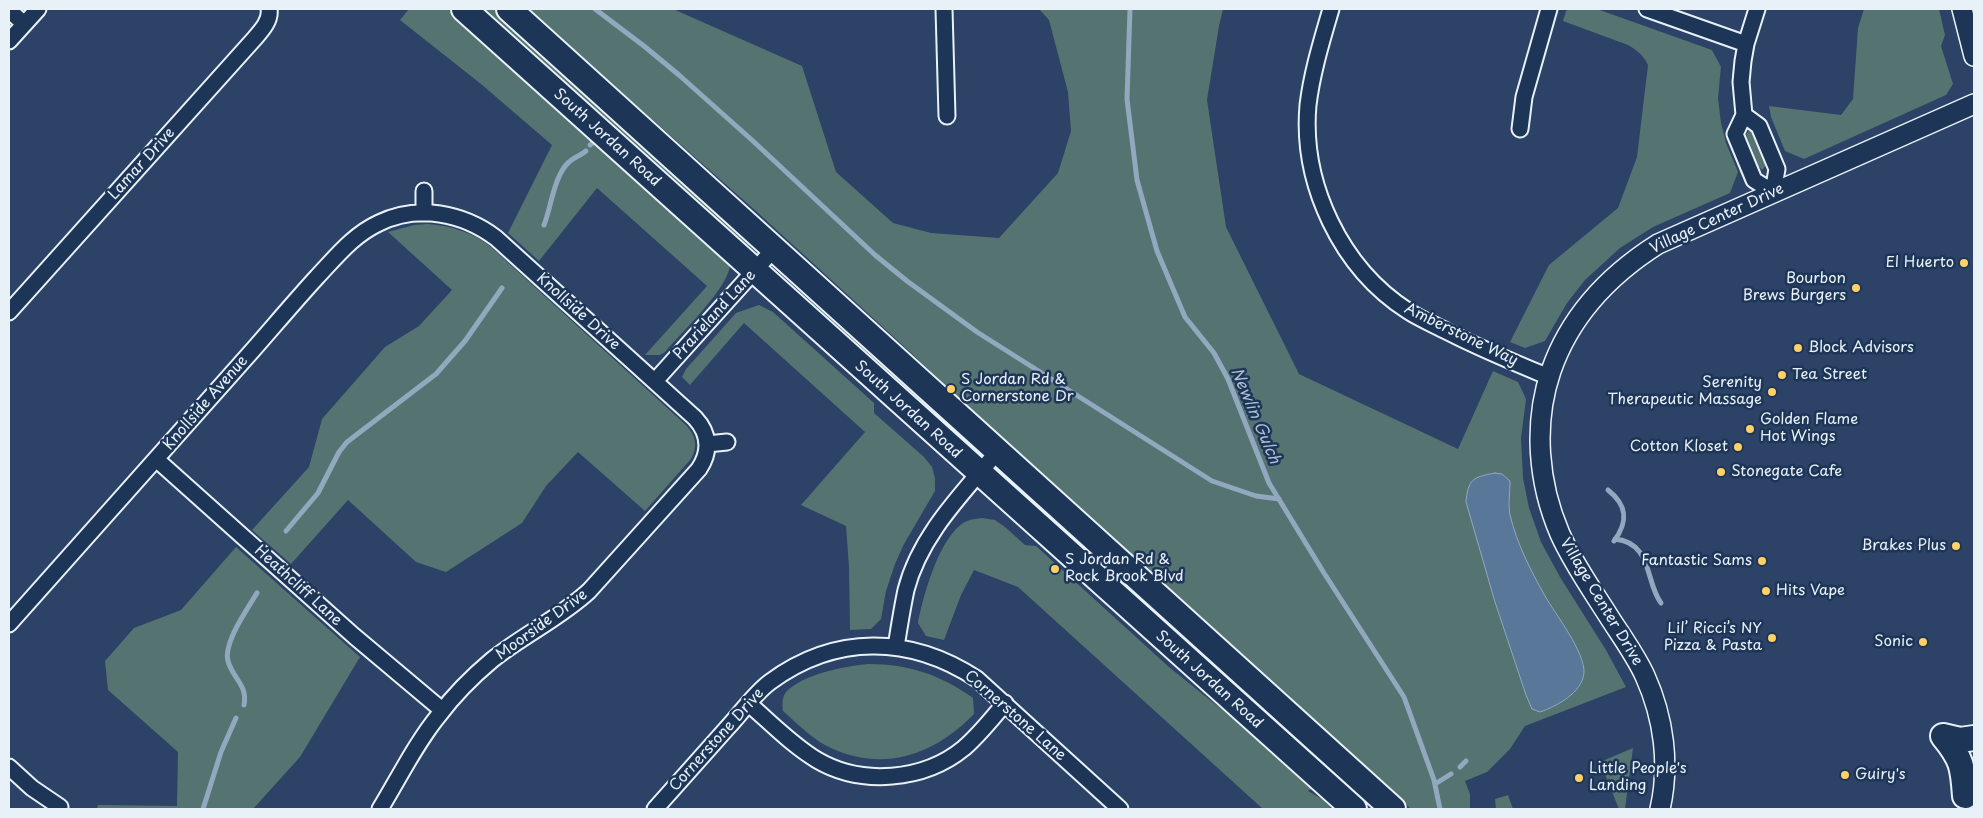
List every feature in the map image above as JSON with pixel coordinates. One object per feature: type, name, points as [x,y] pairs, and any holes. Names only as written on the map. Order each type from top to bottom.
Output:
[{"type":"main road","name":"South Jordan Road","points":[[464,9],[979,474],[1354,809]]},
{"type":"main road","name":"South Jordan Road","points":[[509,9],[1392,808]]},
{"type":"main road","points":[[1965,795],[1964,772],[1959,758],[1943,736],[1960,740],[1974,738]]},
{"type":"street","points":[[9,41],[38,9]]},
{"type":"street","points":[[944,9],[947,116]]},
{"type":"street","name":"Amberstone Way","points":[[1332,9],[1313,76],[1308,120],[1314,176],[1323,205],[1335,231],[1368,277],[1407,310],[1471,343],[1549,376]]},
{"type":"street","points":[[1520,129],[1524,97],[1549,9]]},
{"type":"street","points":[[1647,9],[1746,44]]},
{"type":"street","points":[[1744,115],[1759,126],[1777,169],[1773,192],[1754,180],[1736,134],[1744,115],[1741,82],[1746,44],[1757,9]]},
{"type":"street","points":[[1962,9],[1974,56]]},
{"type":"street","points":[[9,10],[24,24]]},
{"type":"street","name":"Lamar Drive","points":[[9,312],[256,38],[266,24],[270,11]]},
{"type":"street","name":"Village Center Drive","points":[[1660,809],[1665,758],[1662,730],[1654,697],[1638,663],[1569,552],[1548,501],[1541,462],[1540,438],[1543,402],[1549,376],[1565,339],[1580,315],[1600,290],[1622,269],[1658,244],[1974,104]]},
{"type":"street","points":[[424,191],[424,213]]},
{"type":"street","name":"Knollside Drive","points":[[424,213],[456,217],[487,231],[700,423],[707,437],[707,444]]},
{"type":"street","name":"Knollside Avenue","points":[[9,624],[347,245],[364,232],[386,220],[404,215],[424,213]]},
{"type":"street","name":"Prarieland Lane","points":[[655,381],[774,249]]},
{"type":"street","points":[[707,444],[727,442]]},
{"type":"street","name":"Moorside Drive","points":[[380,809],[442,710],[469,681],[501,653],[574,604],[589,591],[698,469],[706,454],[707,444]]},
{"type":"street","points":[[896,647],[906,590],[924,547],[938,523],[998,451]]},
{"type":"street","name":"Heathcliff Lane","points":[[156,459],[354,636],[442,710]]},
{"type":"street","name":"Cornerstone Drive","points":[[655,809],[769,683],[801,664],[834,650],[854,647],[896,647]]},
{"type":"street","name":"Cornerstone Lane","points":[[896,647],[924,653],[977,678],[1120,809]]},
{"type":"street","points":[[749,704],[795,745],[817,760],[841,771],[868,777],[905,774],[941,763],[972,741],[1005,703]]},
{"type":"street","points":[[9,767],[32,788],[60,807]]},
{"type":"green space","points":[[409,9],[449,9],[730,263],[723,284],[693,322],[665,352],[660,355],[645,355],[707,286],[597,188],[539,261],[508,233],[552,145],[481,84],[400,20]]},
{"type":"green space","points":[[480,9],[495,9],[749,237],[750,244],[746,249]]},
{"type":"green space","points":[[527,9],[673,9],[802,66],[836,172],[893,223],[931,233],[999,238],[1058,173],[1071,131],[1068,92],[1049,20],[1039,9],[1223,9],[1207,100],[1226,227],[1299,374],[1458,449],[1493,371],[1518,382],[1526,399],[1521,438],[1523,478],[1529,508],[1541,542],[1626,687],[1525,726],[1510,749],[1487,772],[1465,781],[1470,794],[1470,809],[1411,809],[1080,513],[909,351],[757,212]]},
{"type":"green space","points":[[1569,9],[1597,9],[1712,50],[1721,67],[1718,98],[1721,123],[1726,143],[1738,172],[1730,193],[1653,227],[1620,248],[1585,280],[1567,303],[1545,341],[1525,348],[1510,342],[1549,265],[1618,208],[1637,157],[1648,65],[1640,54],[1628,45],[1563,21],[1566,11]]},
{"type":"green space","points":[[1864,9],[1939,9],[1945,35],[1941,46],[1953,84],[1946,95],[1804,159],[1785,151],[1771,117],[1769,106],[1841,115],[1853,99],[1858,28]]},
{"type":"green space","points":[[1750,130],[1753,131],[1766,165],[1762,170],[1758,166],[1746,134]]},
{"type":"green space","points":[[414,225],[445,226],[461,231],[477,237],[491,247],[687,426],[695,442],[695,450],[691,459],[645,511],[578,452],[546,486],[522,523],[446,572],[416,562],[348,500],[291,564],[252,530],[309,467],[322,419],[385,347],[419,326],[452,290],[388,232]]},
{"type":"green space","points":[[759,305],[773,312],[874,403],[874,413],[924,457],[932,467],[935,478],[935,491],[904,544],[886,591],[881,619],[871,629],[850,630],[846,526],[801,505],[865,432],[744,323],[690,385],[682,377],[686,369],[736,313]]},
{"type":"green space","points":[[982,518],[995,520],[1025,545],[1036,546],[1170,668],[1315,787],[1308,791],[1322,799],[1332,809],[1263,809],[1018,587],[974,570],[961,595],[944,640],[926,636],[918,623],[929,582],[941,552],[957,528],[969,520]]},
{"type":"green space","points":[[236,547],[360,657],[300,757],[253,809],[97,809],[98,805],[177,806],[178,752],[108,690],[105,661],[134,628],[181,610]]},
{"type":"green space","points":[[869,664],[898,666],[937,677],[973,698],[974,714],[943,740],[926,749],[890,759],[871,759],[851,755],[824,745],[783,711],[783,701],[786,692],[803,680],[837,669]]},
{"type":"green space","points":[[1633,748],[1625,809],[1619,809],[1600,762]]},
{"type":"green space","points":[[1508,795],[1513,809],[1496,809],[1495,799]]},
{"type":"water","points":[[1495,473],[1502,474],[1510,481],[1510,515],[1520,547],[1545,596],[1575,644],[1583,664],[1584,673],[1582,680],[1574,693],[1554,706],[1540,712],[1532,709],[1526,695],[1495,602],[1466,502],[1468,488],[1473,480]]},
{"type":"waterway","points":[[595,9],[679,75],[875,255],[977,332],[1212,481],[1256,496],[1279,499]]},
{"type":"waterway","name":"Newlin Gulch","points":[[1130,9],[1127,99],[1137,180],[1157,251],[1185,317],[1214,353],[1228,379],[1269,483],[1324,573],[1404,697],[1434,780],[1440,809]]},
{"type":"waterway","points":[[590,145],[595,141]]},
{"type":"waterway","points":[[544,225],[560,175],[569,162],[586,151]]},
{"type":"waterway","points":[[286,531],[318,493],[339,452],[347,442],[436,374],[465,341],[502,288]]},
{"type":"waterway","points":[[1608,490],[1619,501],[1624,514],[1622,527],[1614,541]]},
{"type":"waterway","points":[[1615,539],[1627,542],[1642,555],[1652,585],[1661,603]]},
{"type":"waterway","points":[[244,705],[244,692],[230,667],[227,654],[237,626],[257,593]]},
{"type":"waterway","points":[[203,809],[221,752],[236,718]]},
{"type":"waterway","points":[[1460,767],[1466,761]]},
{"type":"waterway","points":[[1435,784],[1451,774]]},
{"type":"place","name":"El Huerto","points":[[1964,263]]},
{"type":"place","name":"Bourbon Brews Burgers","points":[[1856,288]]},
{"type":"place","name":"Block Advisors","points":[[1798,348]]},
{"type":"place","name":"Tea Street","points":[[1782,375]]},
{"type":"place","name":"S Jordan Rd & Cornerstone Dr","points":[[951,389]]},
{"type":"place","name":"Serenity Therapeutic Massage","points":[[1772,392]]},
{"type":"place","name":"Golden Flame Hot Wings","points":[[1750,429]]},
{"type":"place","name":"Cotton Kloset","points":[[1738,447]]},
{"type":"place","name":"Stonegate Cafe","points":[[1721,472]]},
{"type":"place","name":"Brakes Plus","points":[[1956,546]]},
{"type":"place","name":"Fantastic Sams","points":[[1762,561]]},
{"type":"place","name":"S Jordan Rd & Rock Brook Blvd","points":[[1055,569]]},
{"type":"place","name":"Hits Vape","points":[[1766,591]]},
{"type":"place","name":"Lil’ Ricci’s NY Pizza & Pasta","points":[[1772,638]]},
{"type":"place","name":"Sonic","points":[[1923,642]]},
{"type":"place","name":"Guiry's","points":[[1845,775]]},
{"type":"place","name":"Little People's Landing","points":[[1579,778]]}]
